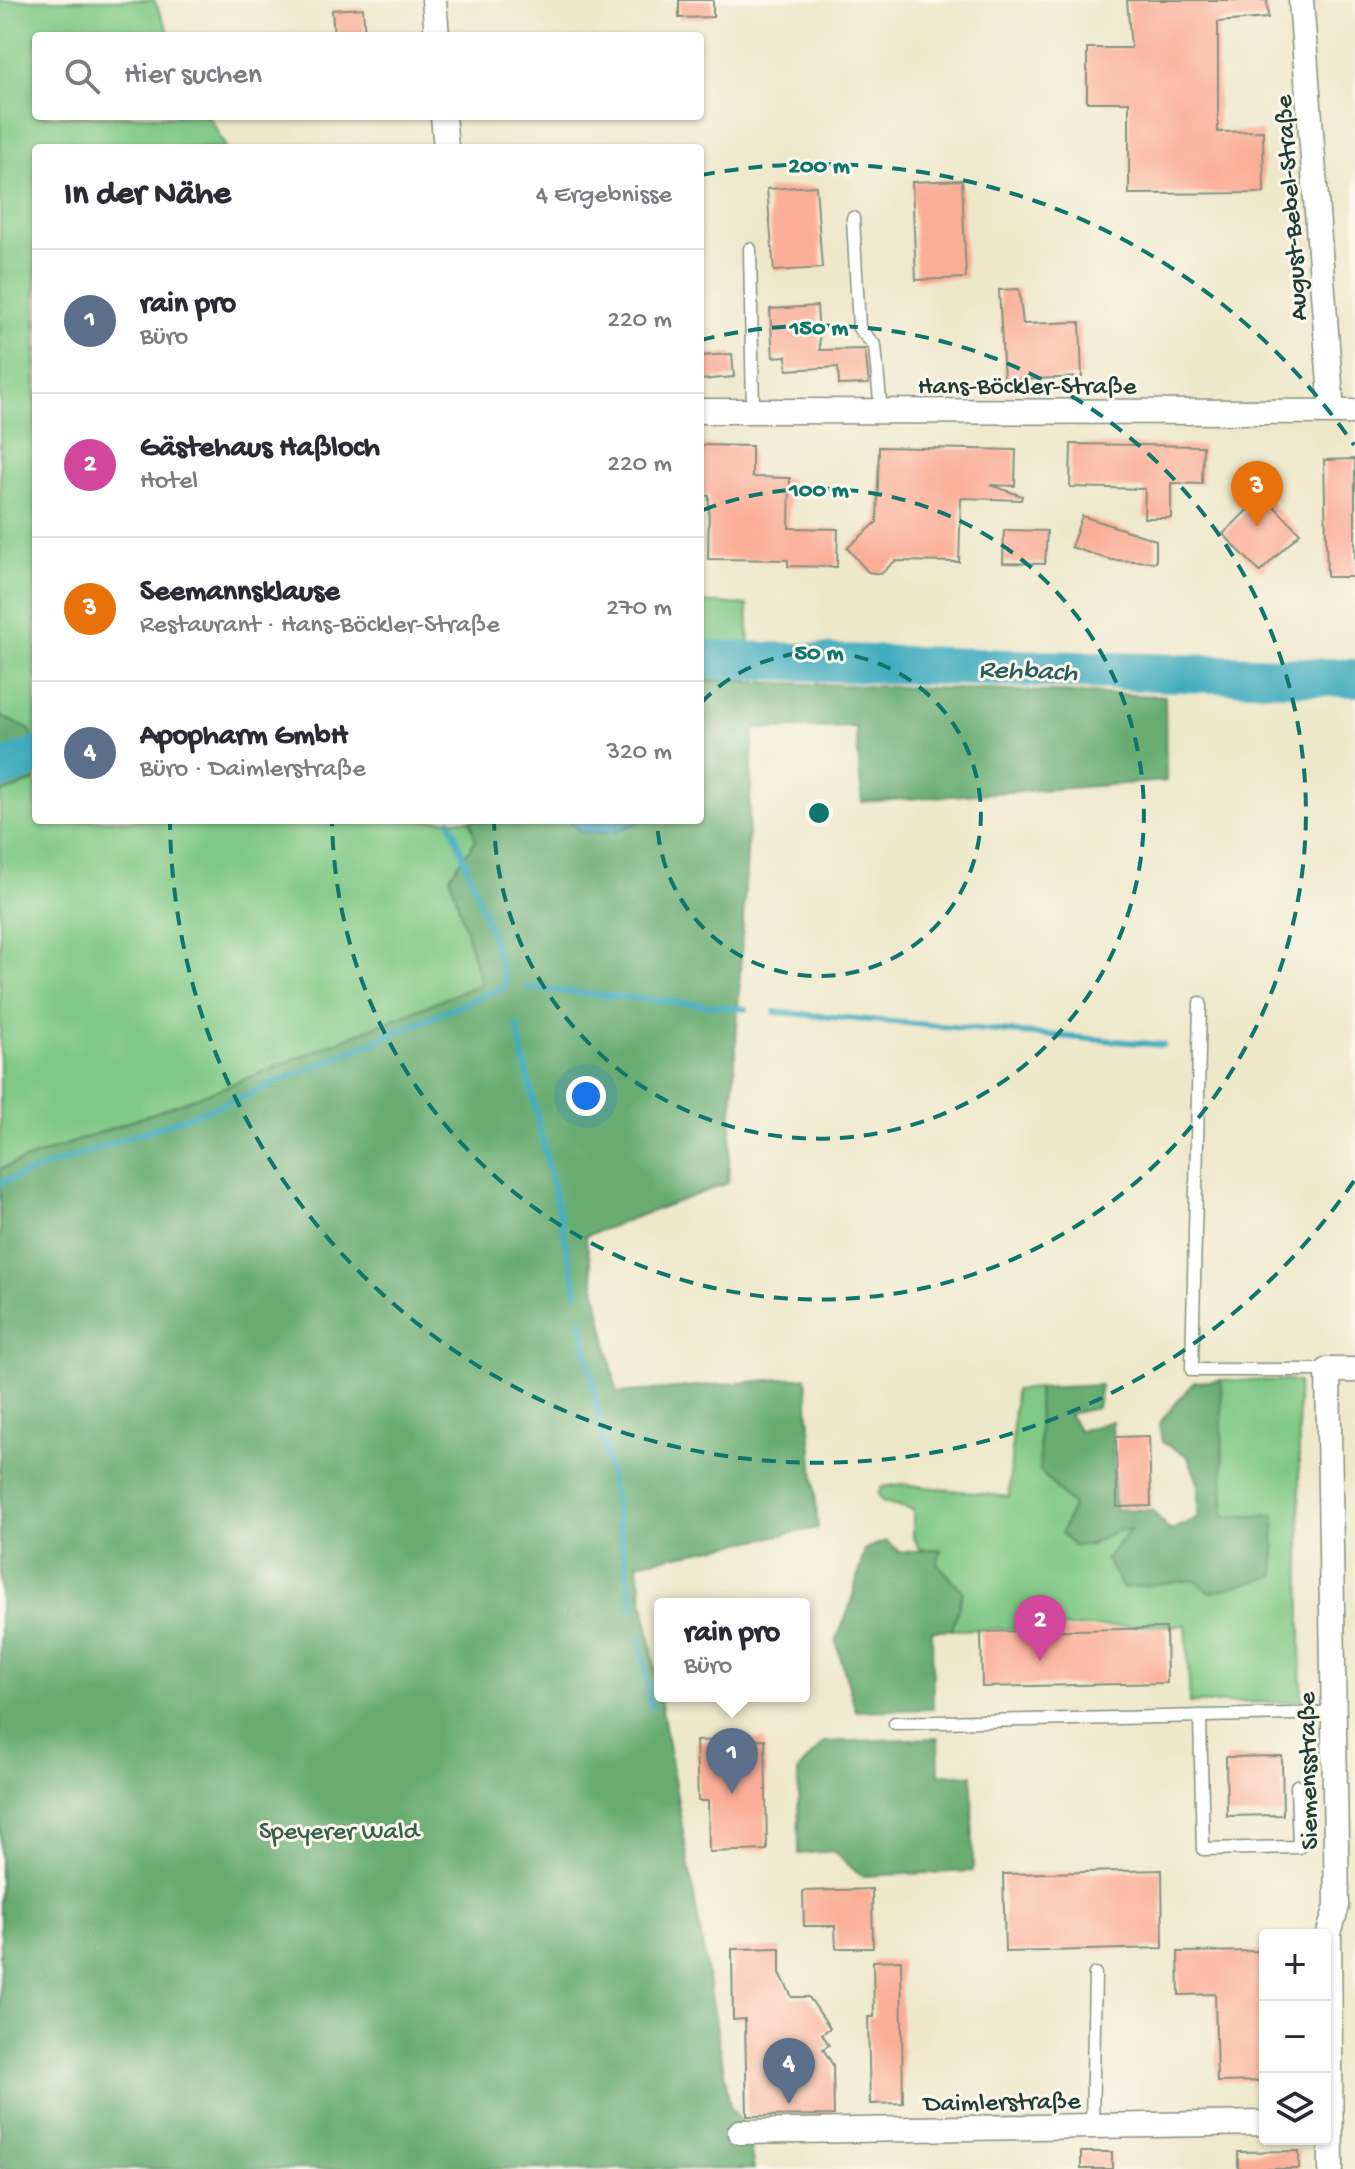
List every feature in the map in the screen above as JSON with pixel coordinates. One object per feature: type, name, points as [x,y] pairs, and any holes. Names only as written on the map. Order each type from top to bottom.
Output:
[{"type":"street","points":[[434,0],[437,32]]},
{"type":"street","name":"August-Bebel-Straße","points":[[1301,0],[1344,412]]},
{"type":"street","points":[[443,120],[446,144]]},
{"type":"street","name":"Hans-Böckler-Straße","points":[[704,411],[1344,412]]},
{"type":"street","points":[[1328,1370],[1355,1370]]},
{"type":"street","name":"Siemensstraße","points":[[1328,1370],[1333,1713],[1346,1905],[1329,1933],[1328,2073]]},
{"type":"street","name":"Daimlerstraße","points":[[740,2132],[1259,2123]]},
{"type":"street","name":"Siemensstraße","points":[[1329,2145],[1331,2169]]},
{"type":"lane","points":[[853,218],[859,328],[875,346],[881,412]]},
{"type":"lane","points":[[750,249],[753,411]]},
{"type":"lane","points":[[1200,1003],[1192,1370],[1328,1370]]},
{"type":"lane","points":[[895,1723],[1333,1713]]},
{"type":"lane","points":[[1200,1716],[1203,1849],[1299,1847],[1297,1786]]},
{"type":"lane","points":[[1092,2126],[1095,1974]]},
{"type":"green space","points":[[0,0],[154,0],[169,32],[32,32],[32,120],[211,120],[224,144],[32,144],[32,737],[30,730],[0,716]]},
{"type":"green space","points":[[704,602],[747,605],[751,681],[704,680]]},
{"type":"green space","name":"Speyerer Wald","points":[[704,680],[1165,696],[1166,781],[862,802],[856,727],[754,729],[728,1183],[585,1236],[617,1393],[806,1377],[818,1528],[637,1563],[654,1662],[654,1702],[661,1702],[730,2106],[746,2128],[754,2169],[0,2169],[0,1169],[230,1085],[481,984],[450,876],[476,840],[471,824],[573,824],[581,833],[623,824],[704,824]]},
{"type":"green space","points":[[0,716],[30,730],[32,782],[0,794]]},
{"type":"green space","points":[[32,782],[32,824],[471,824],[476,840],[451,876],[481,984],[230,1085],[0,1169],[0,794]]},
{"type":"green space","points":[[1221,1380],[1298,1381],[1302,1702],[1190,1703],[1186,1625],[952,1630],[963,1591],[937,1563],[941,1549],[920,1549],[913,1537],[913,1510],[883,1502],[878,1494],[882,1487],[902,1484],[1009,1497],[1015,1390],[1038,1388],[1040,1471],[1073,1506],[1089,1546],[1118,1529],[1132,1528],[1106,1559],[1224,1518]]},
{"type":"green space","points":[[1221,1380],[1224,1517],[1274,1515],[1275,1576],[1209,1593],[1196,1580],[1123,1588],[1106,1559],[1131,1529],[1115,1532],[1082,1546],[1073,1546],[1061,1533],[1073,1506],[1040,1471],[1038,1388],[1101,1385],[1097,1408],[1069,1414],[1079,1431],[1112,1421],[1115,1509],[1152,1510],[1170,1531],[1198,1517],[1198,1483],[1188,1456],[1162,1442],[1159,1423],[1194,1382]]},
{"type":"green space","points":[[886,1541],[900,1552],[941,1549],[937,1563],[963,1591],[952,1630],[932,1630],[933,1709],[856,1711],[836,1642],[850,1606],[865,1549]]},
{"type":"green space","points":[[938,1738],[939,1774],[972,1775],[973,1871],[861,1876],[833,1851],[799,1854],[798,1771],[824,1742]]},
{"type":"water","points":[[573,824],[633,824],[613,833],[581,833]]},
{"type":"building","points":[[679,0],[713,0],[713,17],[679,18]]},
{"type":"building","points":[[1127,0],[1267,0],[1268,18],[1218,22],[1218,132],[1263,131],[1264,193],[1129,194],[1129,102],[1087,102],[1087,48],[1131,48]]},
{"type":"building","points":[[363,8],[365,32],[334,32],[332,10]]},
{"type":"building","points":[[962,180],[966,278],[916,280],[912,182]]},
{"type":"building","points":[[816,186],[822,268],[774,271],[767,189]]},
{"type":"building","points":[[1019,289],[1023,324],[1080,322],[1082,377],[1004,380],[999,290]]},
{"type":"building","points":[[817,306],[820,350],[865,349],[869,384],[839,385],[838,367],[787,370],[786,356],[773,357],[770,309]]},
{"type":"building","points":[[732,354],[734,377],[704,380],[704,356]]},
{"type":"building","points":[[1071,444],[1203,446],[1202,484],[1171,483],[1171,518],[1144,518],[1145,489],[1070,487]]},
{"type":"building","points":[[704,445],[752,446],[752,477],[790,478],[789,528],[838,529],[837,567],[788,566],[788,560],[708,559],[709,496],[704,495]]},
{"type":"building","points":[[879,447],[1016,450],[1015,486],[990,485],[1022,496],[1021,500],[961,498],[959,562],[895,561],[881,574],[868,572],[847,548],[877,522]]},
{"type":"building","points":[[1355,459],[1355,577],[1327,577],[1324,460]]},
{"type":"building","points":[[1263,495],[1300,533],[1260,572],[1223,534]]},
{"type":"building","points":[[1082,516],[1156,540],[1156,562],[1111,560],[1071,547]]},
{"type":"building","points":[[1004,530],[1047,531],[1045,564],[1003,563]]},
{"type":"building","points":[[1149,1436],[1151,1506],[1117,1507],[1116,1437]]},
{"type":"building","points":[[1166,1628],[1167,1683],[982,1687],[981,1632]]},
{"type":"building","points":[[765,1739],[767,1850],[709,1852],[708,1801],[698,1801],[696,1741]]},
{"type":"building","points":[[1282,1756],[1283,1815],[1227,1816],[1226,1757]]},
{"type":"building","points":[[1162,1870],[1163,1948],[1005,1952],[1003,1874]]},
{"type":"building","points":[[872,1889],[873,1948],[836,1948],[835,1926],[804,1926],[803,1891]]},
{"type":"building","points":[[780,1948],[780,1973],[792,1997],[809,1997],[830,2028],[822,2034],[829,2045],[823,2049],[833,2065],[834,2115],[747,2116],[745,2019],[733,2020],[732,1949]]},
{"type":"building","points":[[1259,1951],[1259,2081],[1217,2082],[1215,1994],[1179,1995],[1178,1952]]},
{"type":"building","points":[[901,1960],[903,2103],[870,2104],[868,2017],[874,2017],[873,1961]]},
{"type":"building","points":[[1299,2151],[1299,2169],[1238,2169],[1238,2152]]},
{"type":"building","points":[[1081,2152],[1112,2152],[1112,2169],[1081,2169]]},
{"type":"waterway","name":"Rehbach","points":[[704,659],[1355,678]]},
{"type":"waterway","name":"Rehbach","points":[[0,770],[32,758]]},
{"type":"waterway","points":[[0,1183],[240,1098],[506,986],[451,824]]},
{"type":"waterway","points":[[528,988],[746,1009]]},
{"type":"waterway","points":[[775,1012],[1163,1045]]},
{"type":"waterway","points":[[516,1024],[577,1293]]},
{"type":"waterway","points":[[581,1319],[634,1609]]},
{"type":"waterway","points":[[640,1639],[651,1707]]},
{"type":"place","name":"Seemannsklause","points":[[1257,527]]},
{"type":"place","name":"Gästehaus Haßloch","points":[[1040,1661]]},
{"type":"place","name":"rain pro","points":[[732,1794]]},
{"type":"place","name":"Apopharm GmbH","points":[[789,2104]]}]
